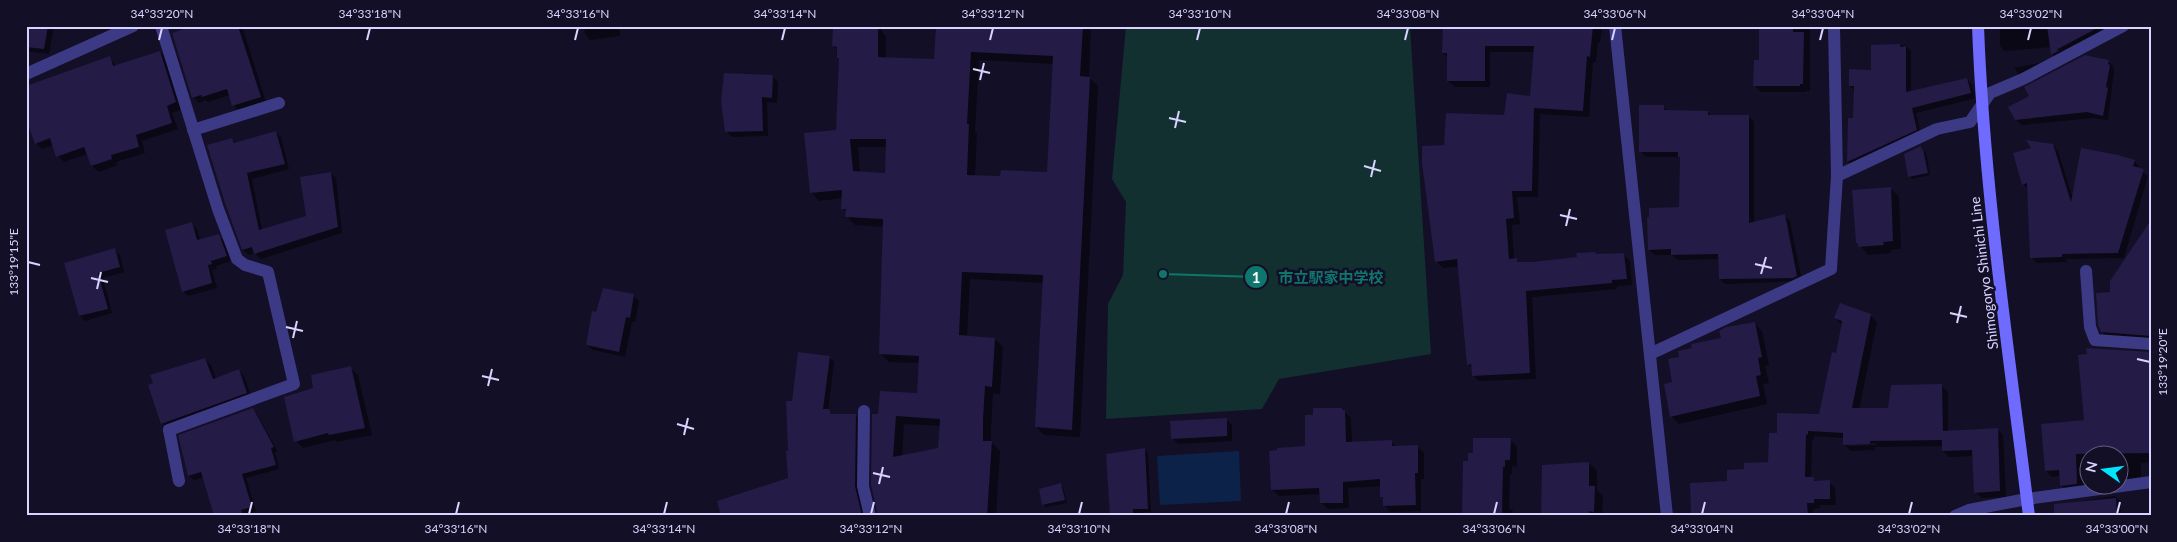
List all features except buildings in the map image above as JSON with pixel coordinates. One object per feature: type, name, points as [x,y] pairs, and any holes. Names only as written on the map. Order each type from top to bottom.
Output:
[{"type":"main road","name":"Shimogoryo Shinichi Line","points":[[1978,26],[1981,105],[2029,516]]},
{"type":"street","points":[[26,74],[134,26]]},
{"type":"street","points":[[161,26],[218,209],[238,259],[245,265],[268,272],[294,384],[169,430],[179,481]]},
{"type":"street","points":[[1615,26],[1667,516]]},
{"type":"street","points":[[1650,354],[1831,269],[1837,176],[1834,26]]},
{"type":"street","points":[[1837,176],[1937,129],[1970,122],[1990,93],[2023,79],[2123,26]]},
{"type":"street","points":[[193,130],[279,103]]},
{"type":"street","points":[[2086,271],[2090,327],[2095,340],[2151,344]]},
{"type":"street","points":[[864,411],[863,486],[870,516]]},
{"type":"street","points":[[1954,516],[1969,510],[2151,482]]},
{"type":"green space","points":[[1126,26],[1410,26],[1431,354],[1279,379],[1262,409],[1106,419],[1108,304],[1123,275],[1126,202],[1112,179]]},
{"type":"water","points":[[1239,451],[1241,501],[1160,505],[1157,456]]},
{"type":"place","name":"市立駅家中学校","points":[[1163,274]]}]
